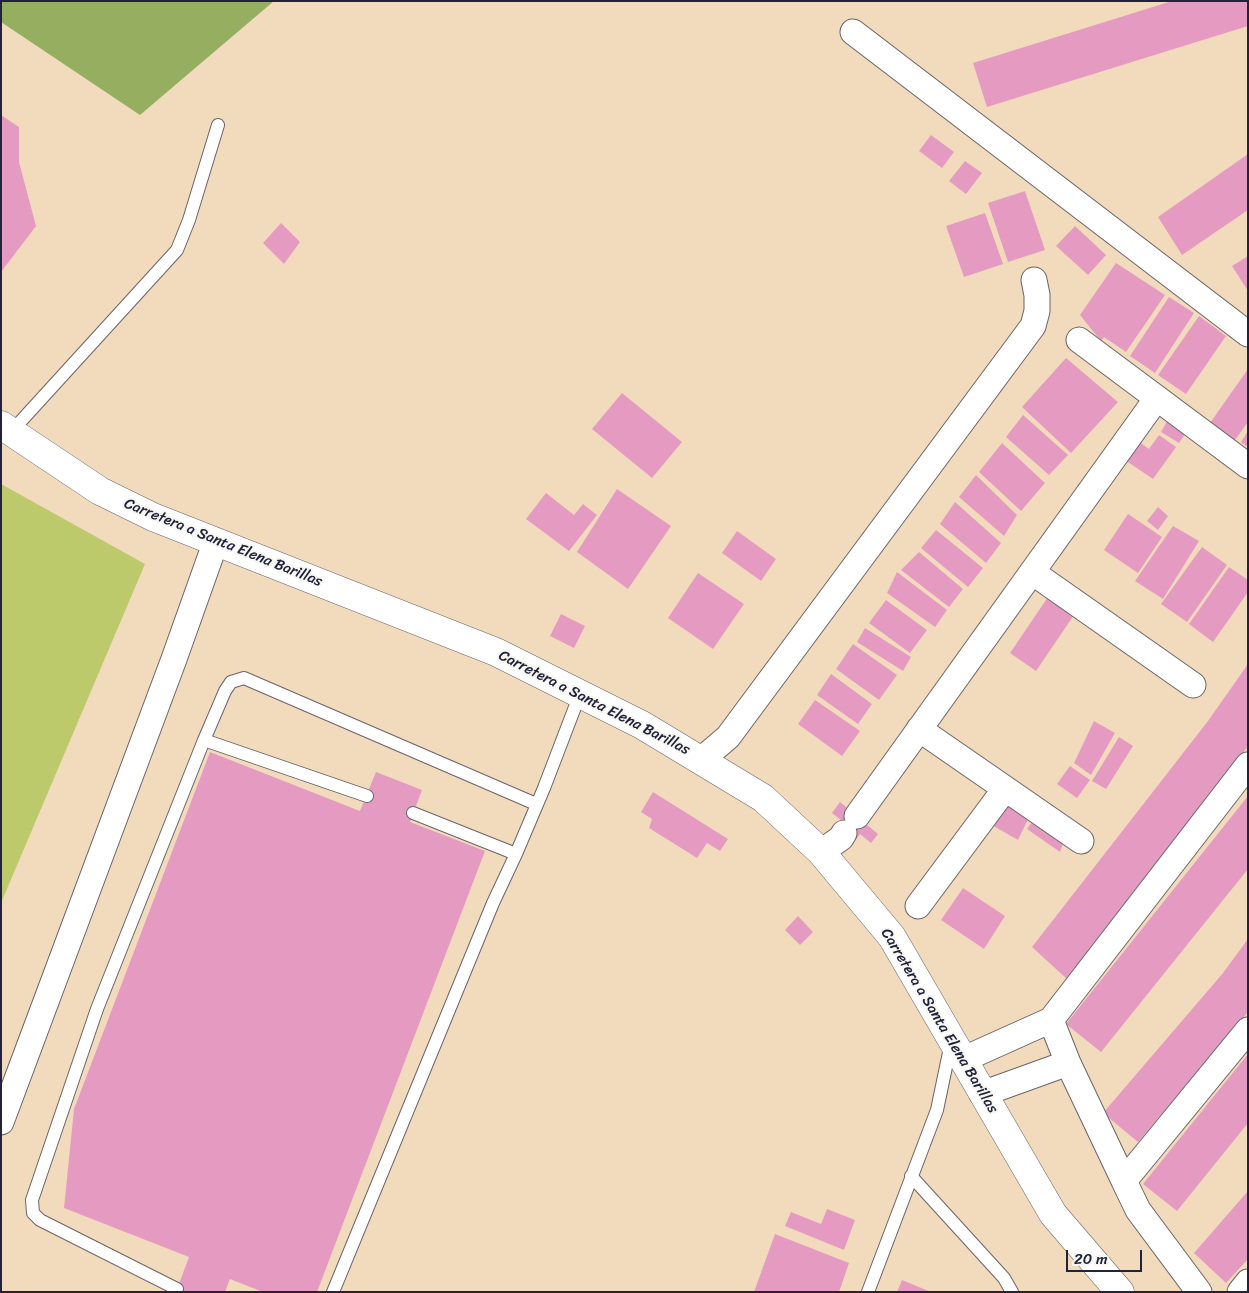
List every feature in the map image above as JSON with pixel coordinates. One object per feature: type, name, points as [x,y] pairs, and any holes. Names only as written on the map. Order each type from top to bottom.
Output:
[{"type":"main road","name":"Carretera a Santa Elena Barillas","points":[[6,429],[100,491],[153,517],[496,652],[642,724],[763,798],[821,852],[892,937],[1052,1214],[1120,1292]]},
{"type":"street","points":[[853,32],[1248,334]]},
{"type":"street","points":[[702,760],[728,737],[1033,326],[1037,311],[1037,295],[1034,280]]},
{"type":"street","points":[[1079,340],[1248,466]]},
{"type":"street","points":[[821,852],[841,838],[1157,398]]},
{"type":"street","points":[[1,1122],[172,666],[216,541]]},
{"type":"street","points":[[1032,572],[1193,685]]},
{"type":"street","points":[[919,729],[1080,842]]},
{"type":"street","points":[[957,1051],[1051,1020],[1248,765]]},
{"type":"street","points":[[918,906],[1005,789]]},
{"type":"street","points":[[1051,1020],[1068,1064],[1138,1210],[1200,1292]]},
{"type":"street","points":[[1124,1181],[1248,1030]]},
{"type":"street","points":[[982,1094],[1068,1064]]},
{"type":"street","points":[[1240,1292],[1248,1282]]},
{"type":"lane","points":[[6,429],[177,250],[189,220],[218,125]]},
{"type":"lane","points":[[177,1288],[40,1220],[33,1213],[32,1200],[97,1009],[204,740],[225,691],[231,682],[244,678],[536,804]]},
{"type":"lane","points":[[333,1292],[493,903],[544,788],[580,694]]},
{"type":"lane","points":[[204,740],[367,796]]},
{"type":"lane","points":[[413,813],[516,854]]},
{"type":"lane","points":[[868,1292],[937,1110],[957,1051]]},
{"type":"lane","points":[[911,1176],[1004,1278],[1012,1292]]},
{"type":"green space","points":[[1,1],[274,1],[140,115],[1,22]]},
{"type":"green space","points":[[1,484],[145,564],[1,903]]},
{"type":"building","points":[[1172,1],[1248,1],[1248,26],[987,107],[973,63]]},
{"type":"building","points":[[1,115],[19,127],[19,162],[36,226],[1,272]]},
{"type":"building","points":[[931,135],[954,152],[942,168],[919,151]]},
{"type":"building","points":[[1248,154],[1248,210],[1182,255],[1158,217]]},
{"type":"building","points":[[965,161],[982,173],[966,194],[949,181]]},
{"type":"building","points":[[1025,191],[1045,250],[1008,262],[988,203]]},
{"type":"building","points":[[985,213],[1003,264],[964,277],[946,226]]},
{"type":"building","points":[[281,223],[300,242],[284,264],[263,243]]},
{"type":"building","points":[[1075,226],[1106,255],[1088,275],[1056,246]]},
{"type":"building","points":[[1248,256],[1248,291],[1232,266]]},
{"type":"building","points":[[1116,263],[1165,295],[1126,352],[1104,337],[1101,341],[1080,315]]},
{"type":"building","points":[[1169,297],[1194,313],[1155,373],[1130,356]]},
{"type":"building","points":[[1199,316],[1226,336],[1186,394],[1158,375]]},
{"type":"building","points":[[1066,358],[1118,402],[1071,453],[1022,407]]},
{"type":"building","points":[[1248,369],[1248,422],[1235,440],[1210,423]]},
{"type":"building","points":[[622,393],[682,442],[652,478],[592,429]]},
{"type":"building","points":[[1023,415],[1068,455],[1049,475],[1006,437]]},
{"type":"building","points":[[1170,416],[1189,428],[1179,443],[1161,432]]},
{"type":"building","points":[[1248,431],[1248,447],[1241,442]]},
{"type":"building","points":[[1159,435],[1176,447],[1153,479],[1122,458],[1135,439],[1149,449]]},
{"type":"building","points":[[1002,443],[1045,483],[1021,511],[979,472]]},
{"type":"building","points":[[976,475],[1017,515],[1004,536],[959,497]]},
{"type":"building","points":[[617,489],[671,526],[628,589],[577,552]]},
{"type":"building","points":[[546,493],[574,515],[583,504],[597,515],[569,551],[526,519]]},
{"type":"building","points":[[955,502],[1001,543],[986,563],[940,524]]},
{"type":"building","points":[[1158,507],[1168,516],[1158,530],[1147,521]]},
{"type":"building","points":[[1128,514],[1162,537],[1138,573],[1104,550]]},
{"type":"building","points":[[1173,526],[1199,541],[1163,599],[1135,581]]},
{"type":"building","points":[[936,530],[983,568],[968,587],[921,548]]},
{"type":"building","points":[[737,531],[776,559],[761,581],[722,553]]},
{"type":"building","points":[[1202,547],[1227,565],[1187,622],[1161,604]]},
{"type":"building","points":[[919,552],[963,589],[949,607],[901,570]]},
{"type":"building","points":[[1229,567],[1248,580],[1248,592],[1213,642],[1189,624]]},
{"type":"building","points":[[897,572],[947,610],[935,627],[887,593]]},
{"type":"building","points":[[698,573],[744,604],[713,649],[668,618]]},
{"type":"building","points":[[1048,597],[1074,615],[1036,671],[1010,653]]},
{"type":"building","points":[[886,600],[927,630],[910,653],[869,623]]},
{"type":"building","points":[[561,614],[585,626],[574,648],[550,636]]},
{"type":"building","points":[[865,628],[911,657],[903,671],[857,642]]},
{"type":"building","points":[[853,644],[897,675],[879,700],[836,669]]},
{"type":"building","points":[[1248,664],[1248,746],[1212,798],[1068,980],[1032,947],[1208,721]]},
{"type":"building","points":[[831,674],[872,704],[858,724],[817,695]]},
{"type":"building","points":[[815,700],[860,731],[842,756],[798,724]]},
{"type":"building","points":[[1094,721],[1115,733],[1091,775],[1074,763]]},
{"type":"building","points":[[1119,737],[1133,746],[1106,789],[1092,781]]},
{"type":"building","points":[[210,752],[360,811],[376,772],[422,790],[410,822],[485,851],[317,1292],[263,1292],[230,1279],[225,1292],[176,1292],[189,1257],[64,1208],[74,1109]]},
{"type":"building","points":[[1070,766],[1090,780],[1077,798],[1057,784]]},
{"type":"building","points":[[653,792],[728,839],[720,851],[707,843],[697,858],[649,828],[652,819],[641,812]]},
{"type":"building","points":[[1006,795],[1032,811],[1018,840],[990,824]]},
{"type":"building","points":[[1248,796],[1248,869],[1101,1052],[1066,1024]]},
{"type":"building","points":[[840,802],[878,834],[871,843],[860,834],[854,842],[836,827],[841,820],[832,813]]},
{"type":"building","points":[[1037,815],[1066,836],[1060,852],[1027,829]]},
{"type":"building","points":[[963,888],[1005,916],[984,949],[941,920]]},
{"type":"building","points":[[798,916],[813,932],[800,945],[785,930]]},
{"type":"building","points":[[1248,939],[1248,1012],[1138,1142],[1103,1113],[1223,973]]},
{"type":"building","points":[[1248,1054],[1248,1123],[1177,1211],[1143,1184]]},
{"type":"building","points":[[1248,1191],[1248,1259],[1226,1283],[1194,1253]]},
{"type":"building","points":[[827,1209],[855,1220],[844,1250],[785,1226],[791,1212],[821,1224]]},
{"type":"building","points":[[775,1234],[849,1263],[839,1292],[754,1292]]},
{"type":"building","points":[[902,1280],[931,1292],[897,1292]]}]
